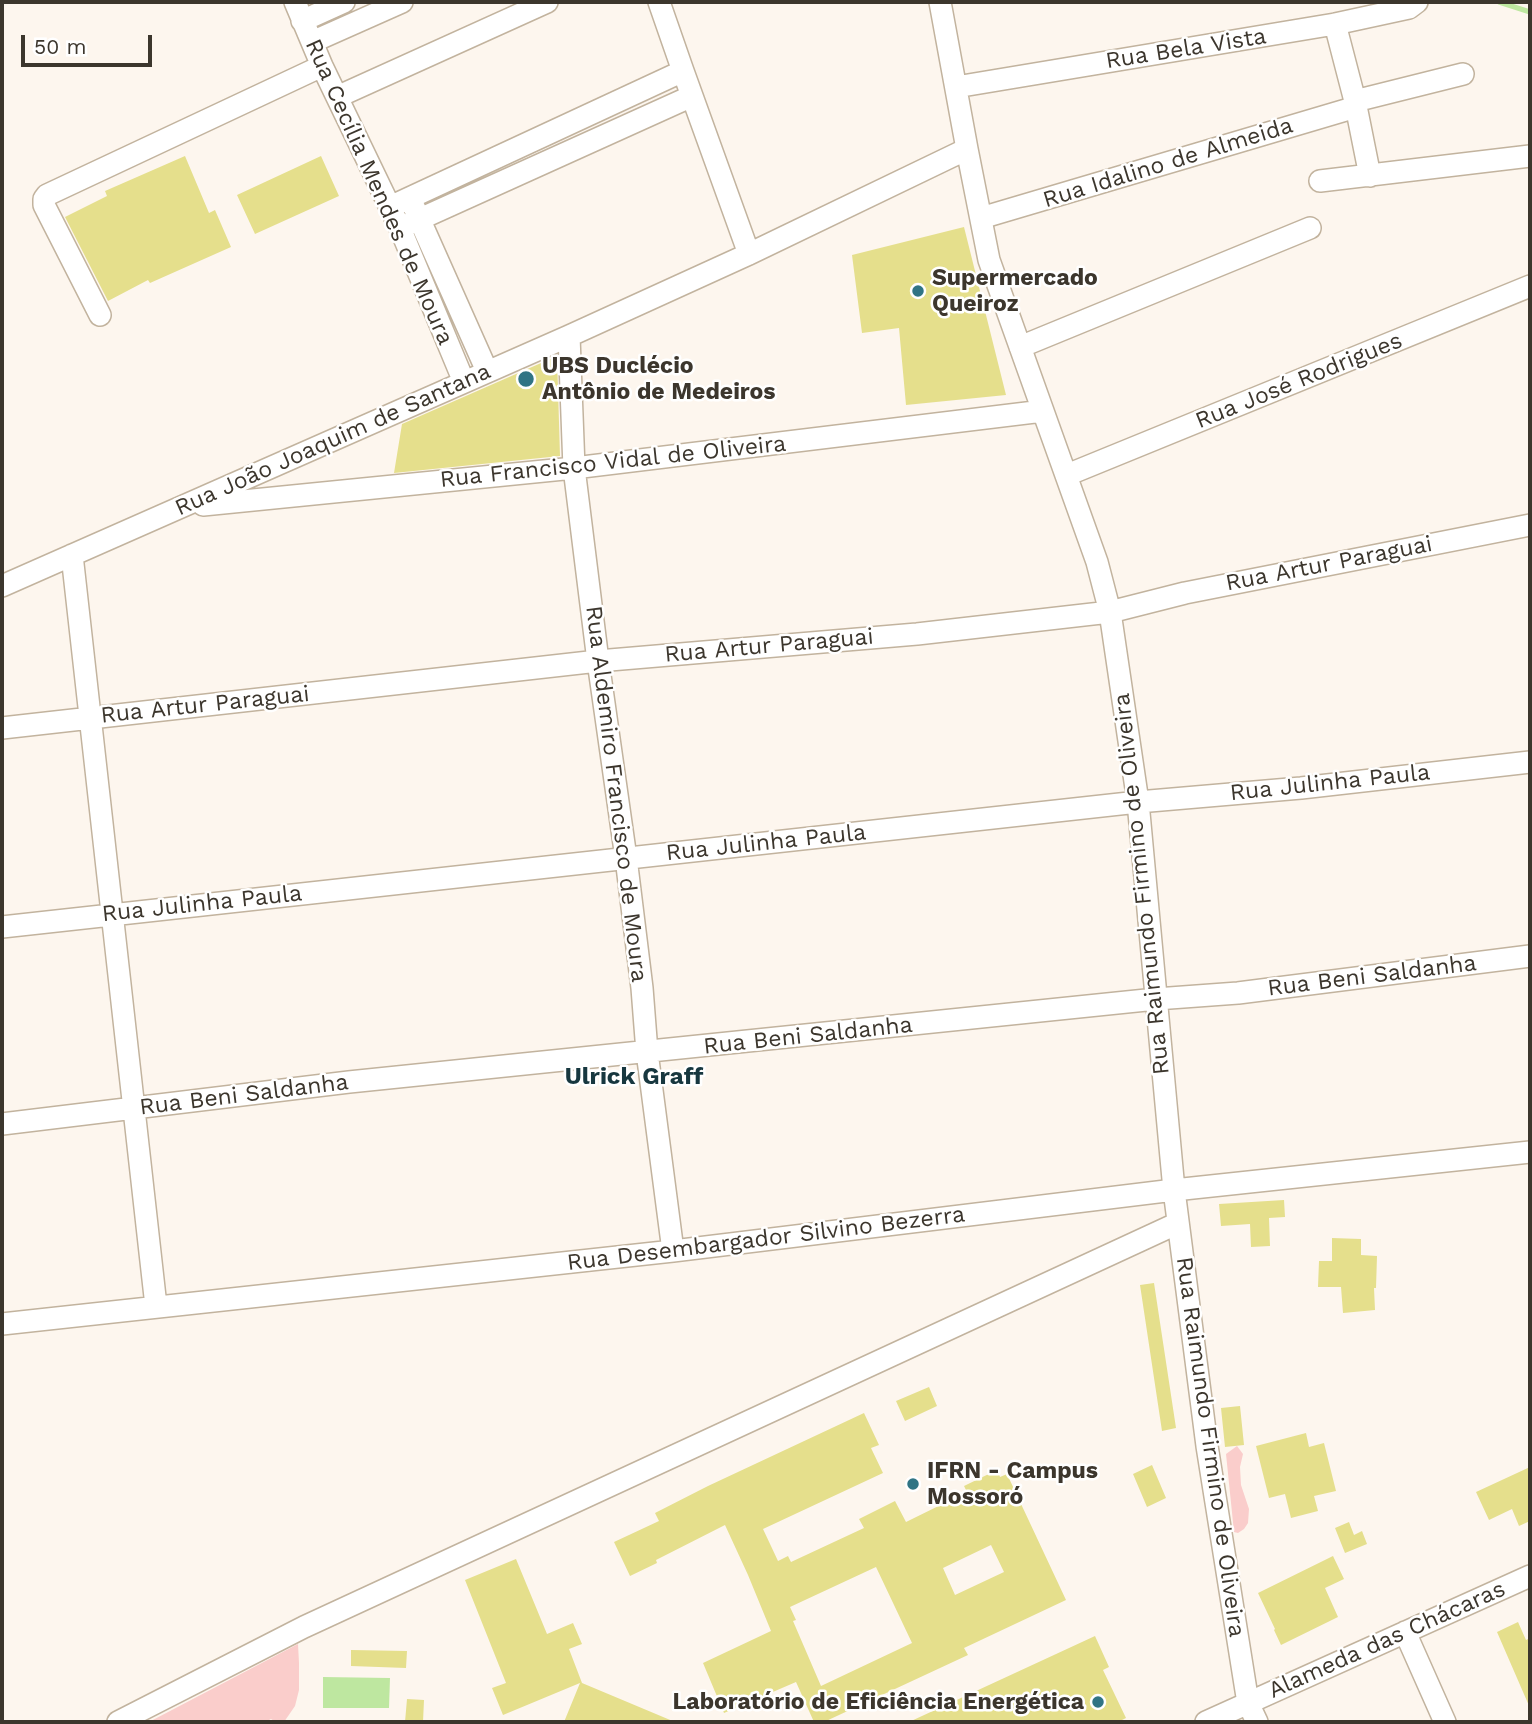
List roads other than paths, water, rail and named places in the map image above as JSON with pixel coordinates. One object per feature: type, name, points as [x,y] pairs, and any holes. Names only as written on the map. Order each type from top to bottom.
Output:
[{"type":"street","points":[[299,11],[344,2]]},
{"type":"street","points":[[312,42],[402,2]]},
{"type":"street","points":[[337,97],[547,2]]},
{"type":"street","points":[[659,2],[749,254]]},
{"type":"street","name":"Rua Raimundo Firmino de Oliveira","points":[[940,2],[989,260],[1097,562],[1110,612],[1138,802],[1174,1190],[1206,1446],[1248,1703],[1257,1722]]},
{"type":"street","name":"Rua Bela Vista","points":[[956,87],[1335,24],[1402,10],[1416,4]]},
{"type":"street","name":"Rua Cecília Mendes de Moura","points":[[299,11],[321,66],[400,228],[464,382]]},
{"type":"street","points":[[1335,24],[1370,176]]},
{"type":"street","points":[[100,315],[44,205],[47,195],[321,66]]},
{"type":"street","points":[[390,207],[683,71]]},
{"type":"street","name":"Rua Idalino de Almeida","points":[[981,218],[1355,104],[1463,75]]},
{"type":"street","points":[[400,228],[692,96]]},
{"type":"street","name":"Rua João Joaquim de Santana","points":[[2,586],[569,336],[749,254],[967,149]]},
{"type":"street","points":[[1320,181],[1530,156]]},
{"type":"street","name":"Rua Cecília Mendes de Moura","points":[[410,198],[487,371]]},
{"type":"street","points":[[1020,347],[1310,228]]},
{"type":"street","name":"Rua José Rodrigues","points":[[1067,475],[1530,286]]},
{"type":"street","name":"Rua Aldemiro Francisco de Moura","points":[[569,336],[574,468],[626,858],[647,1052],[673,1251]]},
{"type":"street","name":"Rua Francisco Vidal de Oliveira","points":[[182,507],[574,468],[1043,411]]},
{"type":"street","name":"Rua Artur Paraguai","points":[[2,728],[598,661],[917,634],[1110,612],[1185,593],[1530,525]]},
{"type":"street","points":[[72,555],[156,1306]]},
{"type":"street","name":"Rua Julinha Paula","points":[[2,927],[1138,802],[1301,788],[1530,762]]},
{"type":"street","name":"Rua Beni Saldanha","points":[[2,1124],[349,1082],[1156,999],[1238,993],[1530,956]]},
{"type":"street","name":"Rua Desembargador Silvino Bezerra","points":[[3,1322],[673,1251],[1174,1190],[1530,1152]]},
{"type":"street","points":[[118,1722],[304,1627],[1178,1223]]},
{"type":"street","name":"Alameda das Chácaras","points":[[1206,1722],[1530,1576]]},
{"type":"street","points":[[1405,1632],[1445,1722]]},
{"type":"waterway","points":[[1499,2],[1530,12]]},
{"type":"place","name":"Supermercado Queiroz","points":[[918,291]]},
{"type":"place","name":"UBS Duclécio Antônio de Medeiros","points":[[526,379]]},
{"type":"place","name":"IFRN - Campus Mossoró","points":[[913,1484]]},
{"type":"place","name":"Laboratório de Eficiência Energética","points":[[1098,1702]]},
{"type":"district","name":"Ulrick Graff","points":[[634,1077]]}]
